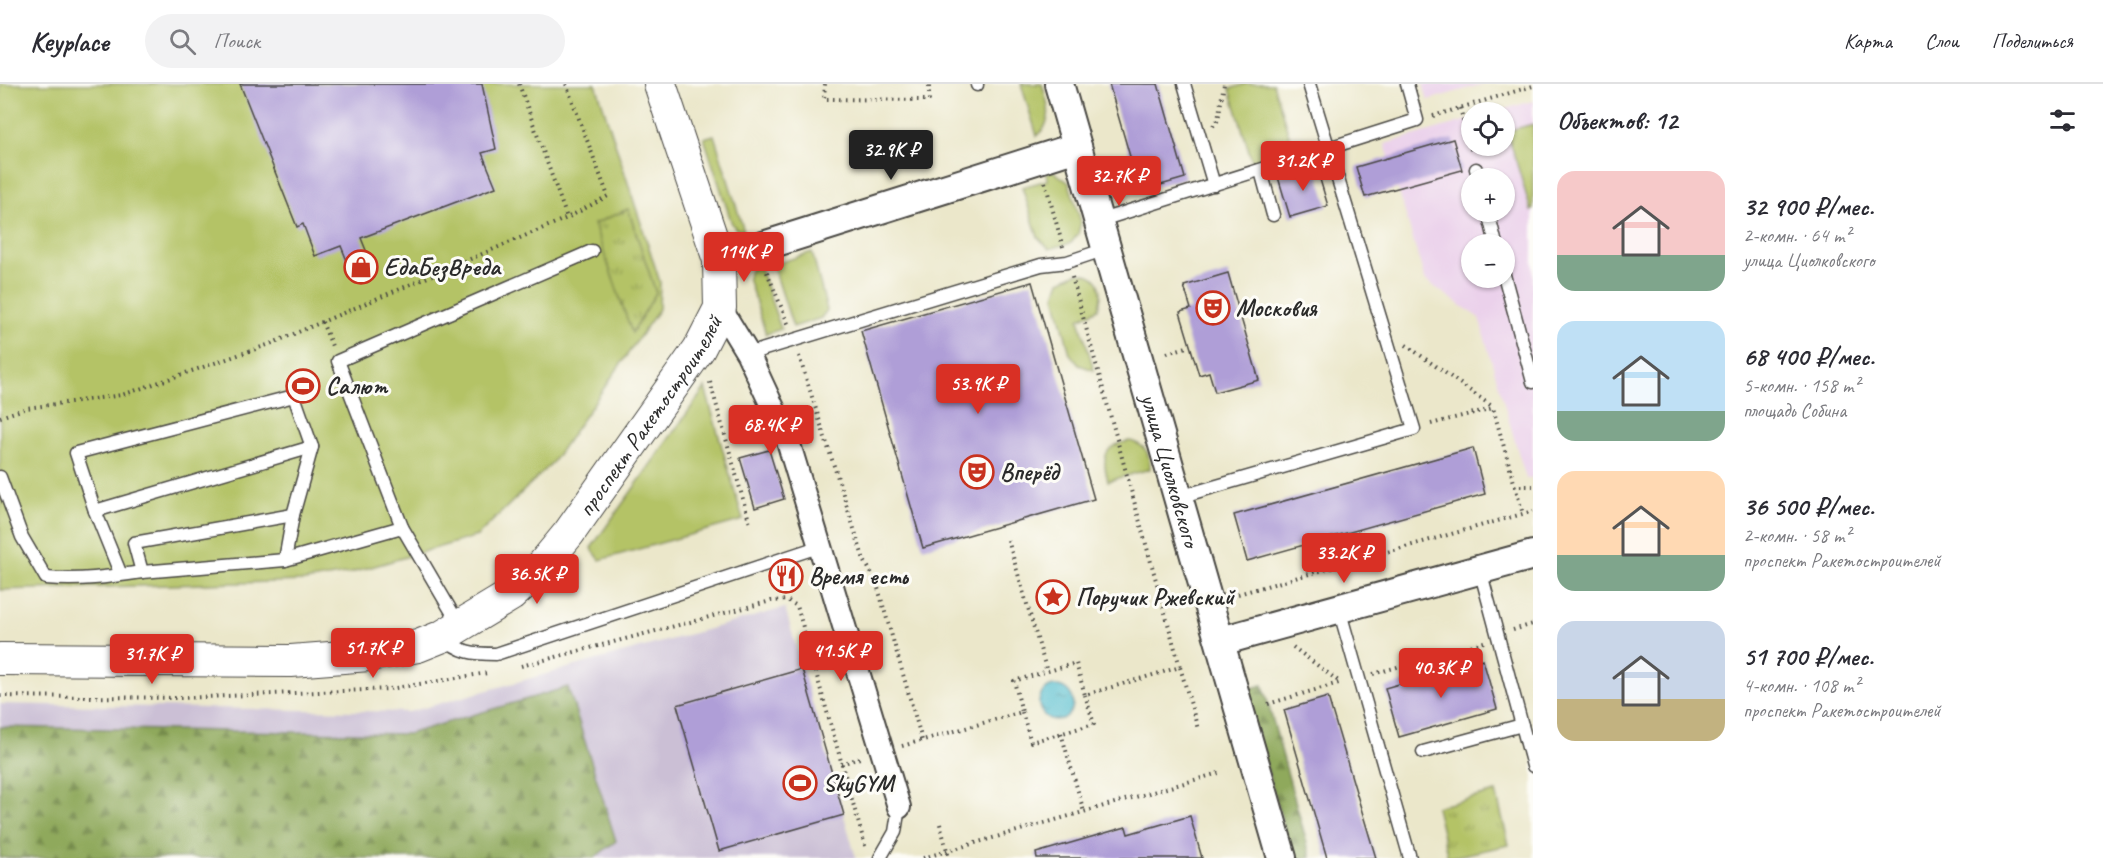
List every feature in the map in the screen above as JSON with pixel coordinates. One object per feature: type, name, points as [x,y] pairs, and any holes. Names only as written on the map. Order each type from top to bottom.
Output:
[{"type":"main road","name":"проспект Ракетостроителей","points":[[0,659],[291,661],[391,652],[452,632],[511,595],[541,567],[569,533],[699,349],[720,308],[719,260],[660,84]]},
{"type":"street","name":"улица Циолковского","points":[[1059,84],[1282,858]]},
{"type":"street","points":[[719,260],[1077,147]]},
{"type":"street","points":[[720,308],[748,354],[787,438],[899,807]]},
{"type":"street","points":[[1221,641],[1533,555]]},
{"type":"lane","points":[[1184,84],[1214,185]]},
{"type":"lane","points":[[1179,497],[1414,429],[1309,84]]},
{"type":"lane","points":[[1098,221],[1262,171],[1417,120],[1407,84]]},
{"type":"lane","points":[[1262,171],[1273,215]]},
{"type":"lane","points":[[748,354],[1041,265],[1068,262],[1107,249]]},
{"type":"lane","points":[[592,251],[338,360],[402,527],[452,632],[455,648],[472,654],[496,654],[821,546]]},
{"type":"lane","points":[[1508,288],[1533,382]]},
{"type":"lane","points":[[121,575],[95,511],[76,453],[294,396],[312,447],[293,515],[285,560]]},
{"type":"lane","points":[[95,511],[312,447]]},
{"type":"lane","points":[[0,477],[22,537],[46,578],[80,581],[142,572],[285,560],[402,527]]},
{"type":"lane","points":[[142,572],[134,543],[293,515]]},
{"type":"lane","points":[[1480,570],[1533,766]]},
{"type":"lane","points":[[1339,609],[1410,858]]},
{"type":"lane","points":[[1423,752],[1522,724]]},
{"type":"lane","points":[[884,856],[895,832],[899,807]]},
{"type":"path","points":[[519,84],[567,218]]},
{"type":"path","points":[[0,417],[27,408],[122,395],[270,344],[567,218],[608,196],[566,84]]},
{"type":"path","points":[[825,84],[824,99],[929,100],[929,84]]},
{"type":"path","points":[[1200,140],[1218,120],[1224,84]]},
{"type":"path","points":[[1417,120],[1533,86]]},
{"type":"path","points":[[1460,108],[1476,168]]},
{"type":"path","points":[[1043,174],[1198,729]]},
{"type":"path","points":[[764,262],[794,339],[864,560],[876,581],[922,740]]},
{"type":"path","points":[[322,322],[338,360]]},
{"type":"path","points":[[1385,331],[1493,408],[1523,514]]},
{"type":"path","points":[[1167,353],[1190,346]]},
{"type":"path","points":[[710,382],[750,524]]},
{"type":"path","points":[[1414,429],[1493,408]]},
{"type":"path","points":[[1515,486],[1533,486]]},
{"type":"path","points":[[1238,594],[1533,512]]},
{"type":"path","points":[[1008,540],[1047,672]]},
{"type":"path","points":[[513,668],[771,602],[787,600],[797,606],[864,847],[884,856]]},
{"type":"path","points":[[1268,704],[1533,624]]},
{"type":"path","points":[[1269,628],[1341,683]]},
{"type":"path","points":[[1076,663],[1094,724],[1031,742],[1014,681],[1047,672],[1076,663]]},
{"type":"path","points":[[1085,695],[1180,667]]},
{"type":"path","points":[[0,696],[180,698],[389,689],[491,672]]},
{"type":"path","points":[[841,764],[1023,711]]},
{"type":"path","points":[[1061,733],[1084,812]]},
{"type":"path","points":[[923,858],[1219,773]]},
{"type":"path","points":[[940,824],[949,858]]},
{"type":"shaded area","points":[[1423,84],[1484,84],[1428,100]]},
{"type":"shaded area","points":[[1533,101],[1533,477],[1526,479],[1479,318],[1425,280],[1398,189],[1365,197],[1356,167],[1389,157],[1385,144],[1461,122],[1461,156],[1515,156],[1515,106]]},
{"type":"shaded area","points":[[785,608],[856,858],[0,858],[0,704],[409,712]]},
{"type":"green space","name":"Салют","points":[[0,84],[596,84],[660,282],[659,309],[552,463],[477,536],[351,573],[305,581],[0,590]]},
{"type":"green space","points":[[1021,84],[1042,84],[1048,105],[1048,118],[1043,130],[1037,136]]},
{"type":"green space","points":[[1245,84],[1273,84],[1293,148],[1252,161],[1230,89]]},
{"type":"green space","points":[[1533,124],[1533,210],[1531,211],[1514,156],[1515,129]]},
{"type":"green space","points":[[714,135],[744,231],[736,229],[732,224],[704,138]]},
{"type":"green space","points":[[1053,171],[1069,183],[1081,222],[1078,234],[1071,243],[1049,249],[1038,237],[1022,187],[1048,180],[1047,173]]},
{"type":"green space","points":[[628,209],[656,293],[632,333],[594,224]]},
{"type":"green space","points":[[812,252],[827,310],[821,318],[793,327],[773,265]]},
{"type":"green space","points":[[758,263],[781,329],[766,334],[748,278],[749,272]]},
{"type":"green space","points":[[1077,273],[1096,279],[1100,289],[1098,309],[1079,319],[1094,370],[1079,365],[1070,354],[1055,296],[1060,281]]},
{"type":"green space","points":[[705,388],[743,520],[600,560],[591,548]]},
{"type":"green space","points":[[1130,441],[1146,450],[1150,469],[1108,481],[1105,465],[1107,454],[1115,446]]},
{"type":"green space","points":[[1263,685],[1311,858],[1293,858],[1244,690]]},
{"type":"green space","points":[[568,687],[616,841],[594,858],[0,858],[0,727],[408,734]]},
{"type":"green space","points":[[1496,792],[1509,845],[1448,858],[1436,807]]},
{"type":"water","points":[[1056,686],[1068,691],[1073,703],[1068,715],[1056,720],[1044,715],[1039,703],[1044,691]]},
{"type":"building","points":[[240,84],[482,84],[496,149],[482,153],[496,187],[361,238],[374,270],[354,278],[341,246],[315,256],[303,224],[297,227]]},
{"type":"building","points":[[1109,84],[1158,84],[1185,178],[1140,191]]},
{"type":"building","points":[[1453,139],[1461,168],[1461,170],[1365,197],[1356,167]]},
{"type":"building","points":[[1316,166],[1328,206],[1290,217],[1278,177]]},
{"type":"building","points":[[1228,273],[1259,380],[1215,392],[1209,372],[1199,375],[1180,312],[1191,309],[1184,286]]},
{"type":"building","points":[[1032,282],[1094,499],[923,548],[861,331]]},
{"type":"building","points":[[1473,448],[1485,494],[1247,561],[1234,515]]},
{"type":"building","points":[[769,450],[784,499],[755,508],[740,458]]},
{"type":"building","points":[[1483,660],[1497,709],[1399,737],[1385,688]]},
{"type":"building","points":[[802,669],[844,815],[719,851],[677,705]]},
{"type":"building","points":[[1328,697],[1376,858],[1327,858],[1284,710]]},
{"type":"building","points":[[1190,816],[1202,858],[1037,858],[1036,853],[1126,827],[1128,834]]},
{"type":"place","name":"ЕдаБезВреда","points":[[361,267]]},
{"type":"place","name":"Московия","points":[[1213,308]]},
{"type":"place","name":"Салют","points":[[303,386]]},
{"type":"place","name":"Вперёд","points":[[977,472]]},
{"type":"place","name":"Время есть","points":[[786,576]]},
{"type":"place","name":"Поручик Ржевский","points":[[1053,597]]},
{"type":"place","name":"SkyGYM","points":[[800,783]]}]
